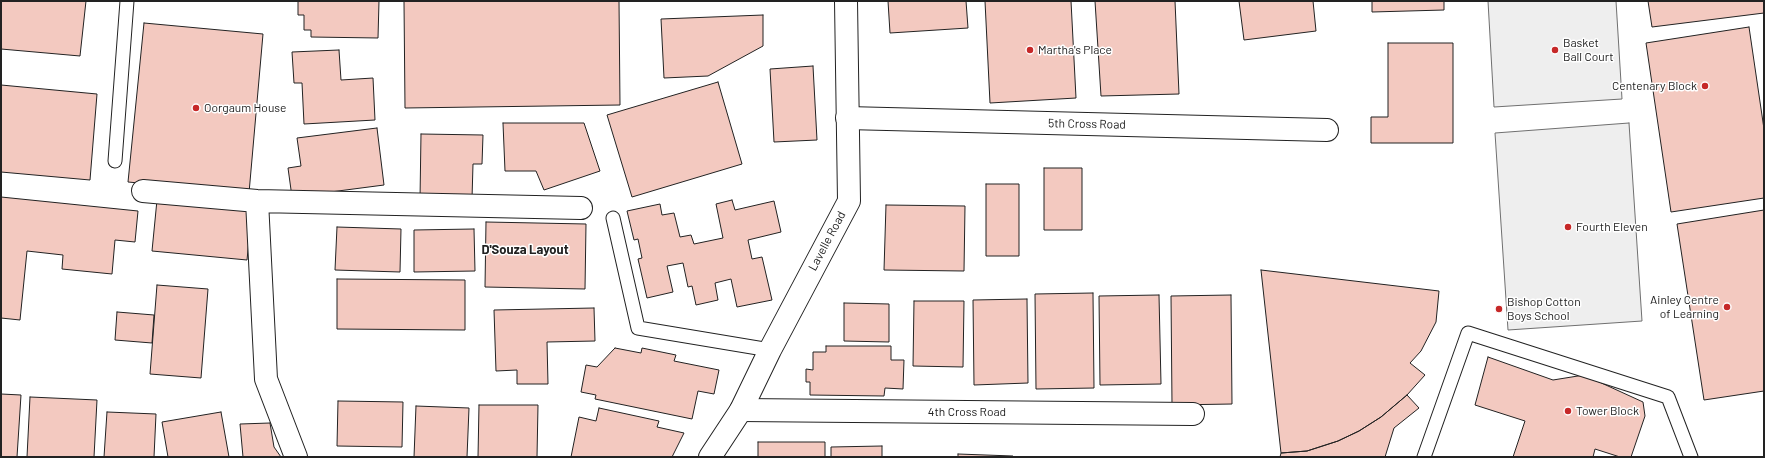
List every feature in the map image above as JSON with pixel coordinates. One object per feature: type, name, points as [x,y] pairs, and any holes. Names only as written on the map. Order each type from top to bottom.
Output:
[{"type":"street","name":"Lavelle Road","points":[[710,457],[741,410],[770,350],[849,201],[846,1]]},
{"type":"street","name":"5th Cross Road","points":[[848,118],[1327,130]]},
{"type":"street","points":[[143,192],[256,201],[581,208]]},
{"type":"street","points":[[256,201],[266,380],[296,457]]},
{"type":"street","name":"4th Cross Road","points":[[741,410],[1193,414]]},
{"type":"lane","points":[[115,161],[128,1]]},
{"type":"lane","points":[[613,218],[638,328],[770,350]]},
{"type":"lane","points":[[1424,457],[1468,333],[1668,397],[1691,457]]},
{"type":"shaded area","name":"Basket Ball Court","points":[[1488,1],[1616,1],[1622,99],[1494,107]]},
{"type":"shaded area","name":"Fourth Eleven","points":[[1629,123],[1642,321],[1508,330],[1495,133]]},
{"type":"building","points":[[1,1],[86,1],[80,56],[1,49]]},
{"type":"building","points":[[298,1],[379,1],[378,38],[311,37],[311,30],[304,30],[304,15],[298,15]]},
{"type":"building","points":[[404,1],[619,1],[620,105],[405,108]]},
{"type":"building","points":[[888,1],[966,1],[968,28],[890,33]]},
{"type":"building","name":"Martha's Place","points":[[985,1],[1071,1],[1076,98],[990,103]]},
{"type":"building","points":[[1095,1],[1175,1],[1179,94],[1101,96]]},
{"type":"building","points":[[1239,1],[1313,1],[1316,31],[1244,40]]},
{"type":"building","points":[[1372,1],[1444,1],[1444,10],[1372,12]]},
{"type":"building","points":[[1648,1],[1764,1],[1764,13],[1652,27]]},
{"type":"building","points":[[763,15],[763,46],[708,76],[664,78],[661,19]]},
{"type":"building","name":"Oorgaum House","points":[[144,23],[263,34],[249,193],[128,182]]},
{"type":"building","name":"Centenary Block","points":[[1749,27],[1764,129],[1764,198],[1671,212],[1646,43]]},
{"type":"building","points":[[1388,43],[1453,43],[1453,143],[1371,143],[1371,117],[1388,117]]},
{"type":"building","points":[[339,50],[341,80],[373,78],[375,120],[304,124],[302,83],[294,83],[292,52]]},
{"type":"building","points":[[813,66],[817,140],[774,142],[770,69]]},
{"type":"building","points":[[718,82],[742,164],[632,197],[607,115]]},
{"type":"building","points":[[1,85],[97,94],[90,180],[1,172]]},
{"type":"building","points":[[503,123],[584,123],[600,171],[544,190],[536,171],[505,171]]},
{"type":"building","points":[[377,128],[384,185],[292,197],[288,168],[301,166],[297,138]]},
{"type":"building","points":[[421,134],[483,135],[482,164],[473,164],[472,199],[420,199]]},
{"type":"building","points":[[1044,168],[1082,168],[1082,230],[1044,230]]},
{"type":"building","points":[[986,184],[1019,184],[1019,256],[986,256]]},
{"type":"building","points":[[1,197],[138,211],[135,242],[115,240],[112,274],[62,269],[63,255],[27,251],[20,320],[1,318]]},
{"type":"building","points":[[157,200],[252,210],[247,260],[152,251]]},
{"type":"building","points":[[732,200],[735,210],[774,201],[781,232],[748,240],[752,259],[762,257],[772,300],[737,307],[731,279],[715,283],[718,300],[696,305],[692,286],[688,287],[683,263],[667,266],[673,292],[647,298],[638,259],[642,258],[638,239],[634,240],[627,211],[660,204],[662,215],[674,213],[680,237],[691,235],[694,244],[723,238],[716,204]]},
{"type":"building","points":[[886,205],[965,206],[964,271],[884,270]]},
{"type":"building","name":"Ainley Centre of Learning","points":[[1764,210],[1764,391],[1704,400],[1677,224]]},
{"type":"building","points":[[486,222],[586,224],[585,289],[485,287]]},
{"type":"building","points":[[337,227],[401,229],[400,272],[335,270]]},
{"type":"building","points":[[474,229],[475,271],[414,272],[414,230]]},
{"type":"building","points":[[1261,270],[1439,291],[1436,322],[1421,351],[1410,363],[1425,375],[1407,395],[1381,417],[1359,431],[1338,441],[1307,451],[1281,453]]},
{"type":"building","points":[[337,279],[465,280],[465,330],[337,329]]},
{"type":"building","points":[[157,285],[208,289],[201,378],[150,374]]},
{"type":"building","points":[[1093,293],[1094,388],[1036,389],[1035,294]]},
{"type":"building","points":[[1159,295],[1161,384],[1100,385],[1099,296]]},
{"type":"building","points":[[1231,295],[1232,404],[1172,405],[1171,296]]},
{"type":"building","points":[[1027,299],[1028,383],[974,385],[973,300]]},
{"type":"building","points":[[914,301],[964,301],[963,367],[913,366]]},
{"type":"building","points":[[844,303],[889,304],[889,342],[844,341]]},
{"type":"building","points":[[594,308],[595,341],[547,342],[548,384],[517,384],[517,370],[496,371],[494,310]]},
{"type":"building","points":[[117,312],[154,315],[152,343],[115,340]]},
{"type":"building","points":[[826,346],[891,346],[891,360],[904,360],[903,389],[885,388],[884,396],[810,395],[810,382],[806,382],[806,369],[813,370],[813,352],[826,352]]},
{"type":"building","points":[[615,348],[641,353],[642,348],[676,355],[674,361],[719,370],[714,394],[698,391],[692,419],[595,399],[596,395],[581,392],[586,365],[597,367]]},
{"type":"building","name":"Tower Block","points":[[1488,357],[1553,380],[1584,375],[1643,402],[1645,416],[1631,457],[1620,457],[1595,449],[1593,457],[1513,457],[1525,421],[1475,405]]},
{"type":"building","points":[[1,394],[21,395],[17,457],[1,457]]},
{"type":"building","points":[[1407,395],[1419,408],[1394,428],[1385,457],[1280,457],[1281,453],[1307,451],[1338,441],[1359,431],[1381,417]]},
{"type":"building","points":[[30,397],[97,400],[94,457],[27,457]]},
{"type":"building","points":[[338,401],[403,402],[402,447],[337,446]]},
{"type":"building","points":[[479,405],[538,405],[537,457],[478,457]]},
{"type":"building","points":[[416,406],[469,408],[467,457],[414,457]]},
{"type":"building","points":[[599,408],[659,421],[657,427],[684,433],[672,457],[571,457],[579,417],[596,421]]},
{"type":"building","points":[[107,412],[156,414],[154,457],[104,457]]},
{"type":"building","points":[[221,412],[229,457],[168,457],[162,422]]},
{"type":"building","points":[[270,423],[274,447],[281,457],[243,457],[240,424]]},
{"type":"building","points":[[758,442],[825,442],[825,457],[758,457]]},
{"type":"building","points":[[882,446],[882,457],[831,457],[831,447]]},
{"type":"building","points":[[958,454],[1013,456],[1013,457],[958,457]]},
{"type":"place","name":"Martha's Place","points":[[1030,50]]},
{"type":"place","name":"Basket Ball Court","points":[[1555,50]]},
{"type":"place","name":"Centenary Block","points":[[1705,86]]},
{"type":"place","name":"Oorgaum House","points":[[196,108]]},
{"type":"place","name":"Fourth Eleven","points":[[1568,227]]},
{"type":"place","name":"Ainley Centre of Learning","points":[[1727,307]]},
{"type":"place","name":"Bishop Cotton Boys School","points":[[1499,309]]},
{"type":"place","name":"Tower Block","points":[[1568,411]]},
{"type":"district","name":"D'Souza Layout","points":[[525,250]]}]
